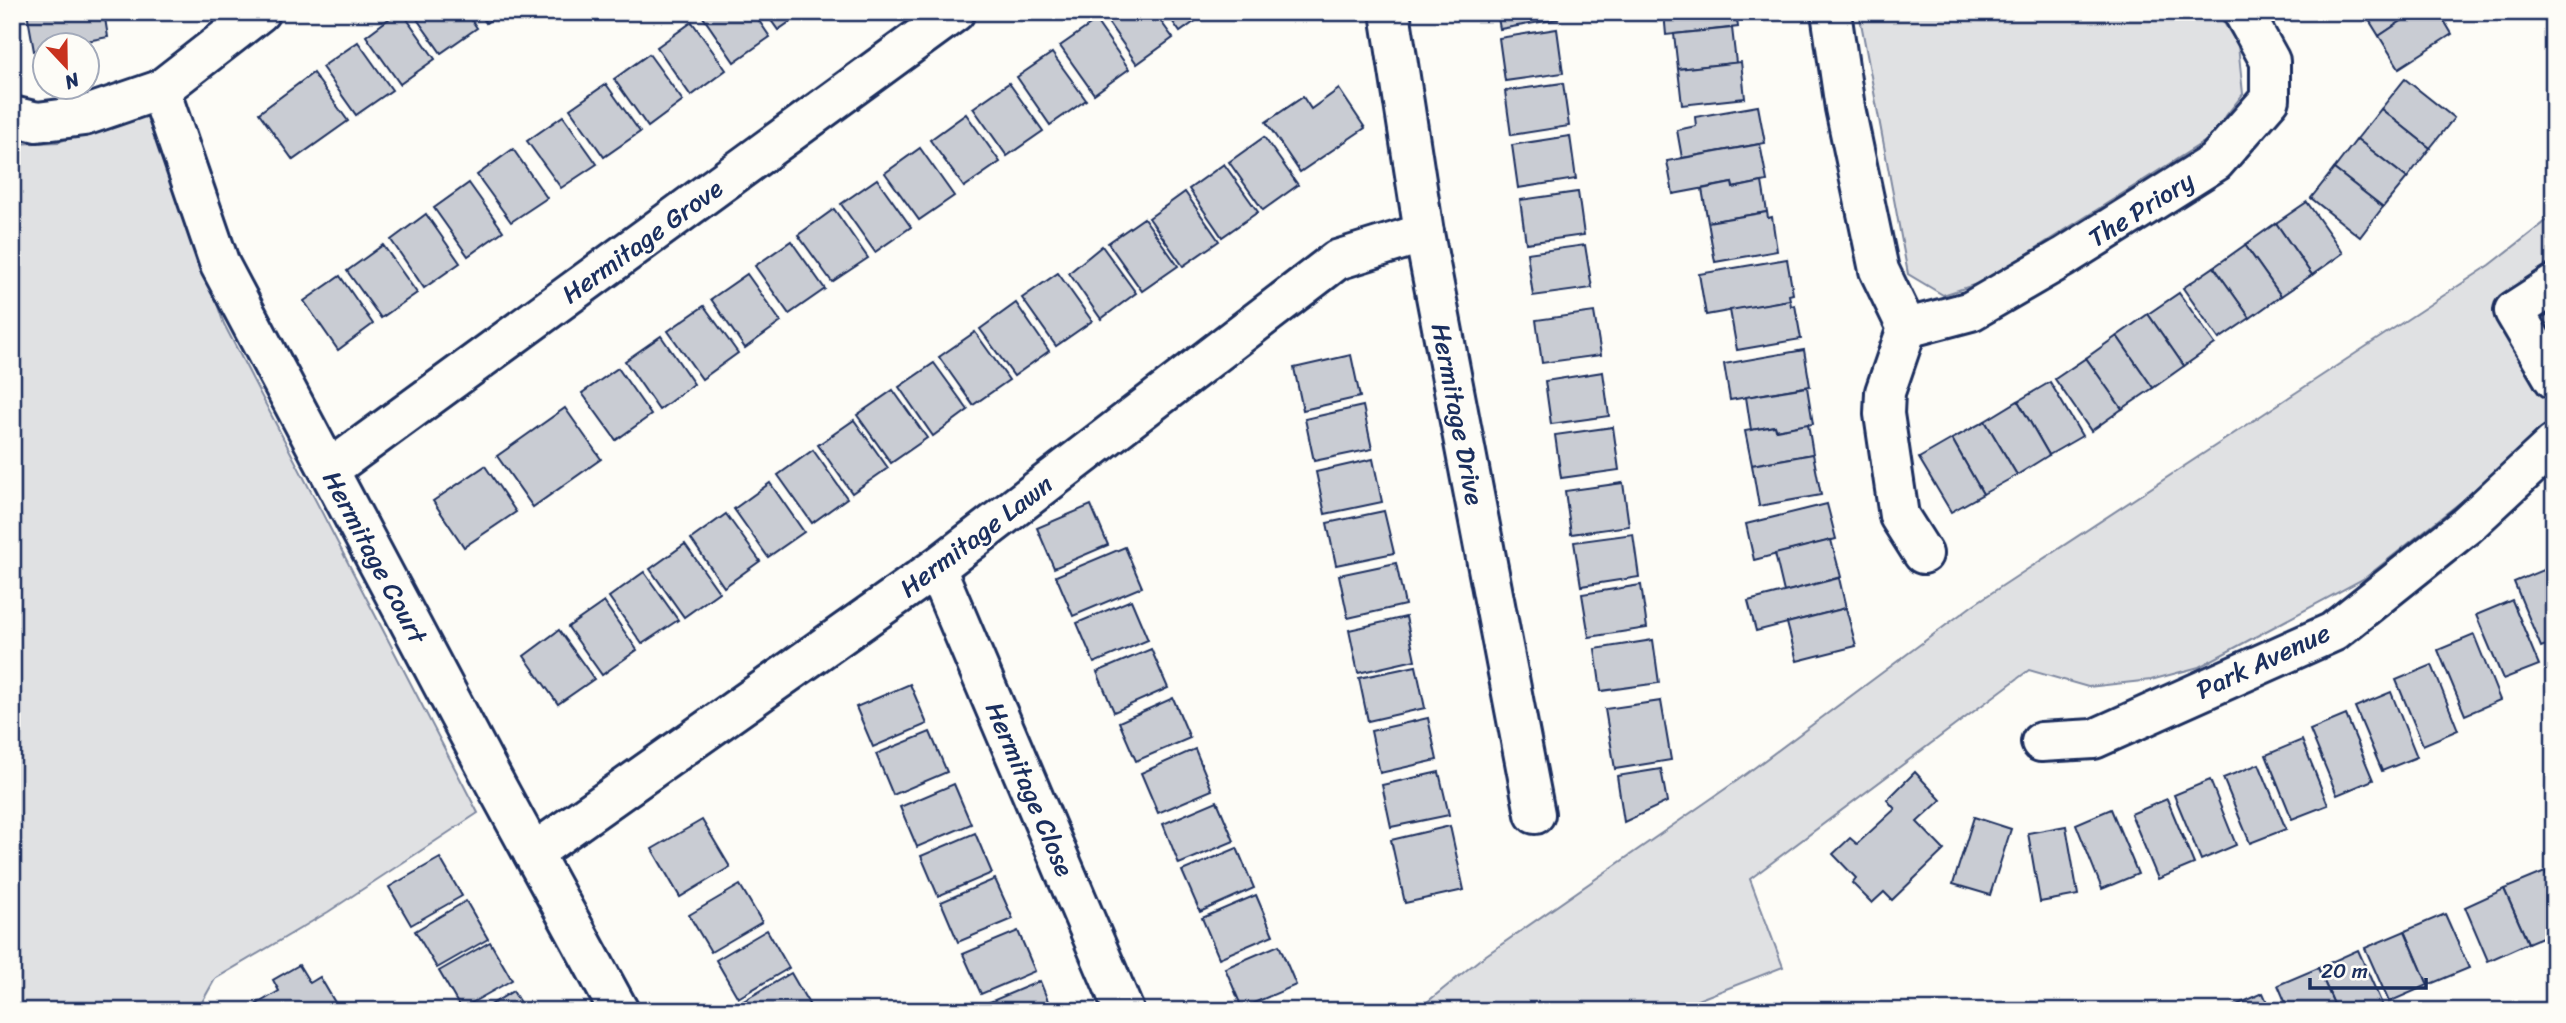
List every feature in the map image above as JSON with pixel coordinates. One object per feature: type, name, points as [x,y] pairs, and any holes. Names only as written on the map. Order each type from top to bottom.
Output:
[{"type":"street","points":[[12,116],[37,122],[84,116],[160,90],[260,12]]},
{"type":"street","name":"Hermitage Grove","points":[[329,470],[955,12]]},
{"type":"street","name":"Hermitage Drive","points":[[1390,12],[1424,233],[1535,814]]},
{"type":"street","points":[[1831,12],[1845,108],[1879,270],[1907,328],[1885,392],[1884,414],[1899,516],[1923,554]]},
{"type":"street","name":"The Priory","points":[[1907,328],[1970,311],[2064,257],[2215,162],[2270,99],[2270,61],[2243,12]]},
{"type":"street","name":"Hermitage Court","points":[[160,90],[220,265],[619,1011]]},
{"type":"street","name":"Hermitage Lawn","points":[[533,853],[936,568],[1337,260],[1424,233]]},
{"type":"street","points":[[2554,285],[2514,311],[2554,379]]},
{"type":"street","name":"Park Avenue","points":[[2041,741],[2094,739],[2333,632],[2467,525],[2554,444]]},
{"type":"street","name":"Hermitage Close","points":[[936,568],[1124,1011]]},
{"type":"shaded area","points":[[1859,12],[2217,12],[2238,45],[2243,94],[2207,140],[1983,282],[1943,295],[1908,274]]},
{"type":"shaded area","points":[[133,112],[153,117],[224,324],[478,813],[328,912],[215,979],[197,1011],[12,1011],[12,144],[59,142]]},
{"type":"shaded area","points":[[2554,215],[2554,428],[2365,578],[2199,667],[2151,680],[2088,687],[2029,670],[1750,879],[1783,967],[1669,1011],[1416,1011],[1479,960],[1738,780],[1973,605],[2490,265]]},
{"type":"building","points":[[27,12],[104,12],[108,37],[102,38],[102,32],[32,32],[32,40]]},
{"type":"building","points":[[398,12],[402,12],[435,59],[400,84],[366,36]]},
{"type":"building","points":[[412,12],[466,12],[477,28],[441,53]]},
{"type":"building","points":[[479,12],[501,12],[486,23]]},
{"type":"building","points":[[753,12],[770,37],[734,62],[701,14]]},
{"type":"building","points":[[765,12],[804,12],[778,30]]},
{"type":"building","points":[[1108,12],[1154,12],[1173,38],[1137,64],[1103,15]]},
{"type":"building","points":[[1166,12],[1208,12],[1180,32]]},
{"type":"building","points":[[1497,12],[1557,12],[1558,19],[1500,29]]},
{"type":"building","points":[[1664,12],[1736,12],[1738,27],[1666,35]]},
{"type":"building","points":[[2364,12],[2415,12],[2379,36]]},
{"type":"building","points":[[2415,12],[2439,12],[2452,34],[2399,68],[2379,36]]},
{"type":"building","points":[[1096,21],[1129,69],[1094,94],[1060,46]]},
{"type":"building","points":[[692,22],[726,70],[691,96],[657,47]]},
{"type":"building","points":[[1732,28],[1736,63],[1678,69],[1674,34]]},
{"type":"building","points":[[1557,29],[1563,73],[1505,81],[1499,38]]},
{"type":"building","points":[[358,42],[392,90],[356,115],[322,67]]},
{"type":"building","points":[[1052,53],[1086,100],[1050,125],[1017,77]]},
{"type":"building","points":[[649,54],[683,101],[648,127],[614,79]]},
{"type":"building","points":[[1741,62],[1745,98],[1682,105],[1678,69]]},
{"type":"building","points":[[313,73],[348,121],[293,160],[259,113]]},
{"type":"building","points":[[2405,79],[2454,118],[2430,148],[2381,109]]},
{"type":"building","points":[[1009,83],[1043,131],[1007,156],[973,108]]},
{"type":"building","points":[[1563,83],[1569,126],[1511,135],[1505,91]]},
{"type":"building","points":[[606,84],[640,132],[604,157],[570,109]]},
{"type":"building","points":[[1339,89],[1365,128],[1300,172],[1266,122],[1303,97],[1311,109]]},
{"type":"building","points":[[1758,106],[1765,143],[1682,158],[1677,130],[1696,126],[1695,117]]},
{"type":"building","points":[[2381,109],[2430,148],[2407,178],[2357,139]]},
{"type":"building","points":[[966,114],[1000,162],[964,187],[930,140]]},
{"type":"building","points":[[563,116],[597,164],[561,188],[527,141]]},
{"type":"building","points":[[1570,136],[1576,179],[1518,188],[1512,145]]},
{"type":"building","points":[[1264,137],[1298,185],[1263,210],[1229,162]]},
{"type":"building","points":[[2357,139],[2407,178],[2383,207],[2334,169]]},
{"type":"building","points":[[1760,144],[1767,181],[1733,188],[1732,183],[1673,194],[1667,161]]},
{"type":"building","points":[[920,148],[954,196],[919,220],[885,173]]},
{"type":"building","points":[[513,149],[547,198],[511,222],[477,175]]},
{"type":"building","points":[[1224,164],[1258,212],[1222,237],[1189,189]]},
{"type":"building","points":[[2334,169],[2383,207],[2360,237],[2311,198]]},
{"type":"building","points":[[877,179],[911,227],[875,252],[841,204]]},
{"type":"building","points":[[1762,182],[1767,212],[1708,222],[1702,189],[1732,183],[1733,188]]},
{"type":"building","points":[[469,183],[503,231],[468,256],[434,208]]},
{"type":"building","points":[[1185,192],[1219,241],[1183,266],[1149,218]]},
{"type":"building","points":[[1578,192],[1584,235],[1526,243],[1520,200]]},
{"type":"building","points":[[2307,202],[2343,253],[2312,275],[2276,223]]},
{"type":"building","points":[[834,209],[868,258],[832,282],[798,235]]},
{"type":"building","points":[[1767,212],[1768,218],[1772,217],[1777,251],[1715,262],[1708,222]]},
{"type":"building","points":[[426,214],[460,263],[424,288],[391,240]]},
{"type":"building","points":[[1144,218],[1178,266],[1142,291],[1108,243]]},
{"type":"building","points":[[2276,223],[2312,275],[2281,296],[2245,245]]},
{"type":"building","points":[[791,241],[825,289],[789,314],[755,266]]},
{"type":"building","points":[[383,245],[417,293],[381,318],[347,271]]},
{"type":"building","points":[[1585,245],[1592,288],[1533,296],[1527,253]]},
{"type":"building","points":[[2245,245],[2281,296],[2250,318],[2214,267]]},
{"type":"building","points":[[1102,246],[1136,293],[1101,319],[1069,273]]},
{"type":"building","points":[[1787,259],[1793,294],[1789,295],[1790,300],[1706,315],[1699,274]]},
{"type":"building","points":[[2214,267],[2250,318],[2219,339],[2183,288]]},
{"type":"building","points":[[1058,273],[1092,321],[1056,346],[1022,298]]},
{"type":"building","points":[[747,274],[781,322],[745,348],[711,299]]},
{"type":"building","points":[[340,276],[373,324],[338,350],[304,301]]},
{"type":"building","points":[[2179,293],[2215,344],[2184,366],[2148,314]]},
{"type":"building","points":[[1790,300],[1791,306],[1795,305],[1801,339],[1737,350],[1730,310]]},
{"type":"building","points":[[1016,303],[1049,351],[1014,376],[980,329]]},
{"type":"building","points":[[704,306],[738,353],[702,379],[668,331]]},
{"type":"building","points":[[1594,312],[1601,355],[1542,363],[1536,320]]},
{"type":"building","points":[[2148,314],[2184,366],[2153,388],[2117,336]]},
{"type":"building","points":[[975,332],[1009,380],[973,405],[939,357]]},
{"type":"building","points":[[661,336],[694,384],[659,410],[625,361]]},
{"type":"building","points":[[2117,336],[2153,388],[2122,409],[2086,358]]},
{"type":"building","points":[[1804,350],[1810,386],[1730,400],[1724,364]]},
{"type":"building","points":[[1351,355],[1360,397],[1303,410],[1294,368]]},
{"type":"building","points":[[2086,358],[2122,409],[2091,431],[2055,379]]},
{"type":"building","points":[[934,363],[968,410],[933,436],[899,387]]},
{"type":"building","points":[[618,368],[651,415],[616,440],[582,393]]},
{"type":"building","points":[[1603,372],[1609,416],[1551,424],[1545,381]]},
{"type":"building","points":[[2050,382],[2082,436],[2049,455],[2018,401]]},
{"type":"building","points":[[1807,387],[1813,424],[1776,430],[1775,426],[1751,430],[1746,397]]},
{"type":"building","points":[[893,390],[927,438],[891,463],[857,415]]},
{"type":"building","points":[[2018,401],[2049,455],[2017,475],[1985,421]]},
{"type":"building","points":[[1363,406],[1372,449],[1314,461],[1305,419]]},
{"type":"building","points":[[565,408],[601,459],[533,507],[497,456]]},
{"type":"building","points":[[854,420],[888,468],[852,493],[818,445]]},
{"type":"building","points":[[1985,421],[2017,475],[1983,494],[1952,439]]},
{"type":"building","points":[[1808,424],[1813,454],[1752,465],[1745,431],[1775,426],[1776,430]]},
{"type":"building","points":[[1613,427],[1619,470],[1561,478],[1555,435]]},
{"type":"building","points":[[1952,439],[1983,494],[1951,512],[1919,458]]},
{"type":"building","points":[[813,450],[847,498],[812,523],[778,475]]},
{"type":"building","points":[[1813,454],[1821,495],[1759,506],[1752,465]]},
{"type":"building","points":[[1373,459],[1382,502],[1325,514],[1316,472]]},
{"type":"building","points":[[485,466],[516,512],[464,547],[433,501]]},
{"type":"building","points":[[770,483],[804,532],[768,557],[734,509]]},
{"type":"building","points":[[1623,483],[1629,526],[1571,534],[1565,491]]},
{"type":"building","points":[[1827,504],[1836,539],[1754,560],[1746,524]]},
{"type":"building","points":[[1091,505],[1108,545],[1054,568],[1037,528]]},
{"type":"building","points":[[1384,511],[1394,553],[1336,565],[1327,523]]},
{"type":"building","points":[[726,514],[760,561],[724,587],[691,539]]},
{"type":"building","points":[[1633,534],[1639,577],[1581,586],[1574,542]]},
{"type":"building","points":[[1831,540],[1841,577],[1784,592],[1775,554]]},
{"type":"building","points":[[685,544],[719,592],[684,617],[650,569]]},
{"type":"building","points":[[1125,547],[1142,587],[1073,616],[1056,576]]},
{"type":"building","points":[[1396,563],[1405,605],[1348,618],[1339,575]]},
{"type":"building","points":[[2550,567],[2554,577],[2554,642],[2541,647],[2514,582]]},
{"type":"building","points":[[644,572],[678,620],[642,644],[609,597]]},
{"type":"building","points":[[1839,578],[1846,608],[1756,631],[1748,601]]},
{"type":"building","points":[[1641,585],[1647,628],[1589,637],[1582,594]]},
{"type":"building","points":[[1131,600],[1148,640],[1094,663],[1077,623]]},
{"type":"building","points":[[2512,600],[2539,665],[2503,679],[2476,615]]},
{"type":"building","points":[[604,602],[637,650],[602,675],[568,627]]},
{"type":"building","points":[[1846,608],[1856,646],[1797,661],[1787,623]]},
{"type":"building","points":[[1406,617],[1415,660],[1358,673],[1349,630]]},
{"type":"building","points":[[559,630],[594,679],[558,704],[524,656]]},
{"type":"building","points":[[2474,635],[2500,700],[2465,715],[2438,650]]},
{"type":"building","points":[[1653,640],[1659,683],[1601,691],[1595,649]]},
{"type":"building","points":[[1151,649],[1168,688],[1114,712],[1097,672]]},
{"type":"building","points":[[2432,665],[2458,730],[2423,745],[2396,680]]},
{"type":"building","points":[[1416,666],[1425,708],[1368,721],[1359,678]]},
{"type":"building","points":[[910,684],[927,724],[873,747],[856,707]]},
{"type":"building","points":[[2391,692],[2417,757],[2382,771],[2355,707]]},
{"type":"building","points":[[1173,698],[1190,738],[1136,761],[1119,722]]},
{"type":"building","points":[[1661,701],[1671,760],[1615,769],[1605,709]]},
{"type":"building","points":[[2346,715],[2373,780],[2337,795],[2310,730]]},
{"type":"building","points":[[1428,718],[1437,760],[1380,773],[1371,731]]},
{"type":"building","points":[[930,732],[947,772],[893,795],[876,754]]},
{"type":"building","points":[[2302,740],[2328,805],[2292,819],[2266,755]]},
{"type":"building","points":[[1195,749],[1212,790],[1158,813],[1141,773]]},
{"type":"building","points":[[2259,764],[2286,829],[2250,843],[2223,778]]},
{"type":"building","points":[[1661,769],[1667,802],[1624,822],[1617,776]]},
{"type":"building","points":[[1439,772],[1449,815],[1391,827],[1382,785]]},
{"type":"building","points":[[1915,772],[1941,800],[1917,822],[1944,850],[1892,900],[1884,892],[1872,903],[1852,883],[1856,878],[1833,854],[1850,838],[1857,844],[1895,809],[1887,800]]},
{"type":"building","points":[[2210,780],[2236,845],[2201,860],[2174,795]]},
{"type":"building","points":[[954,784],[971,824],[917,847],[900,807]]},
{"type":"building","points":[[2167,799],[2194,864],[2158,879],[2131,814]]},
{"type":"building","points":[[1217,801],[1234,841],[1179,864],[1163,824]]},
{"type":"building","points":[[2111,809],[2138,874],[2102,889],[2076,824]]},
{"type":"building","points":[[1974,817],[2011,829],[1990,895],[1953,884]]},
{"type":"building","points":[[702,820],[730,867],[680,897],[652,849]]},
{"type":"building","points":[[1450,826],[1464,890],[1405,903],[1391,840]]},
{"type":"building","points":[[2066,826],[2078,895],[2040,902],[2028,833]]},
{"type":"building","points":[[975,833],[992,873],[938,896],[921,856]]},
{"type":"building","points":[[1237,848],[1254,888],[1200,912],[1182,871]]},
{"type":"building","points":[[440,858],[462,896],[411,925],[389,887]]},
{"type":"building","points":[[2545,872],[2554,893],[2554,932],[2528,943],[2504,889]]},
{"type":"building","points":[[995,879],[1013,919],[958,942],[941,902]]},
{"type":"building","points":[[740,885],[762,922],[711,952],[689,915]]},
{"type":"building","points":[[2504,889],[2528,943],[2488,961],[2465,907]]},
{"type":"building","points":[[1256,895],[1273,935],[1219,958],[1202,918]]},
{"type":"building","points":[[466,901],[488,939],[437,968],[415,931]]},
{"type":"building","points":[[2445,914],[2469,968],[2428,985],[2405,931]]},
{"type":"building","points":[[767,930],[789,968],[738,998],[716,960]]},
{"type":"building","points":[[1018,931],[1035,971],[981,994],[963,954]]},
{"type":"building","points":[[2405,931],[2428,985],[2389,1002],[2365,948]]},
{"type":"building","points":[[490,942],[512,980],[461,1009],[439,971]]},
{"type":"building","points":[[1279,945],[1296,985],[1242,1008],[1225,968]]},
{"type":"building","points":[[2358,950],[2382,1004],[2366,1011],[2337,1011],[2318,968]]},
{"type":"building","points":[[299,965],[310,983],[320,977],[340,1011],[245,1011],[279,991],[273,980]]},
{"type":"building","points":[[2318,968],[2337,1011],[2289,1011],[2278,985]]},
{"type":"building","points":[[791,973],[813,1011],[745,1011],[740,1003]]},
{"type":"building","points":[[1040,981],[1052,1011],[988,1011],[985,1004]]},
{"type":"building","points":[[513,991],[525,1011],[481,1011]]},
{"type":"building","points":[[2263,993],[2271,1011],[2223,1011]]}]
